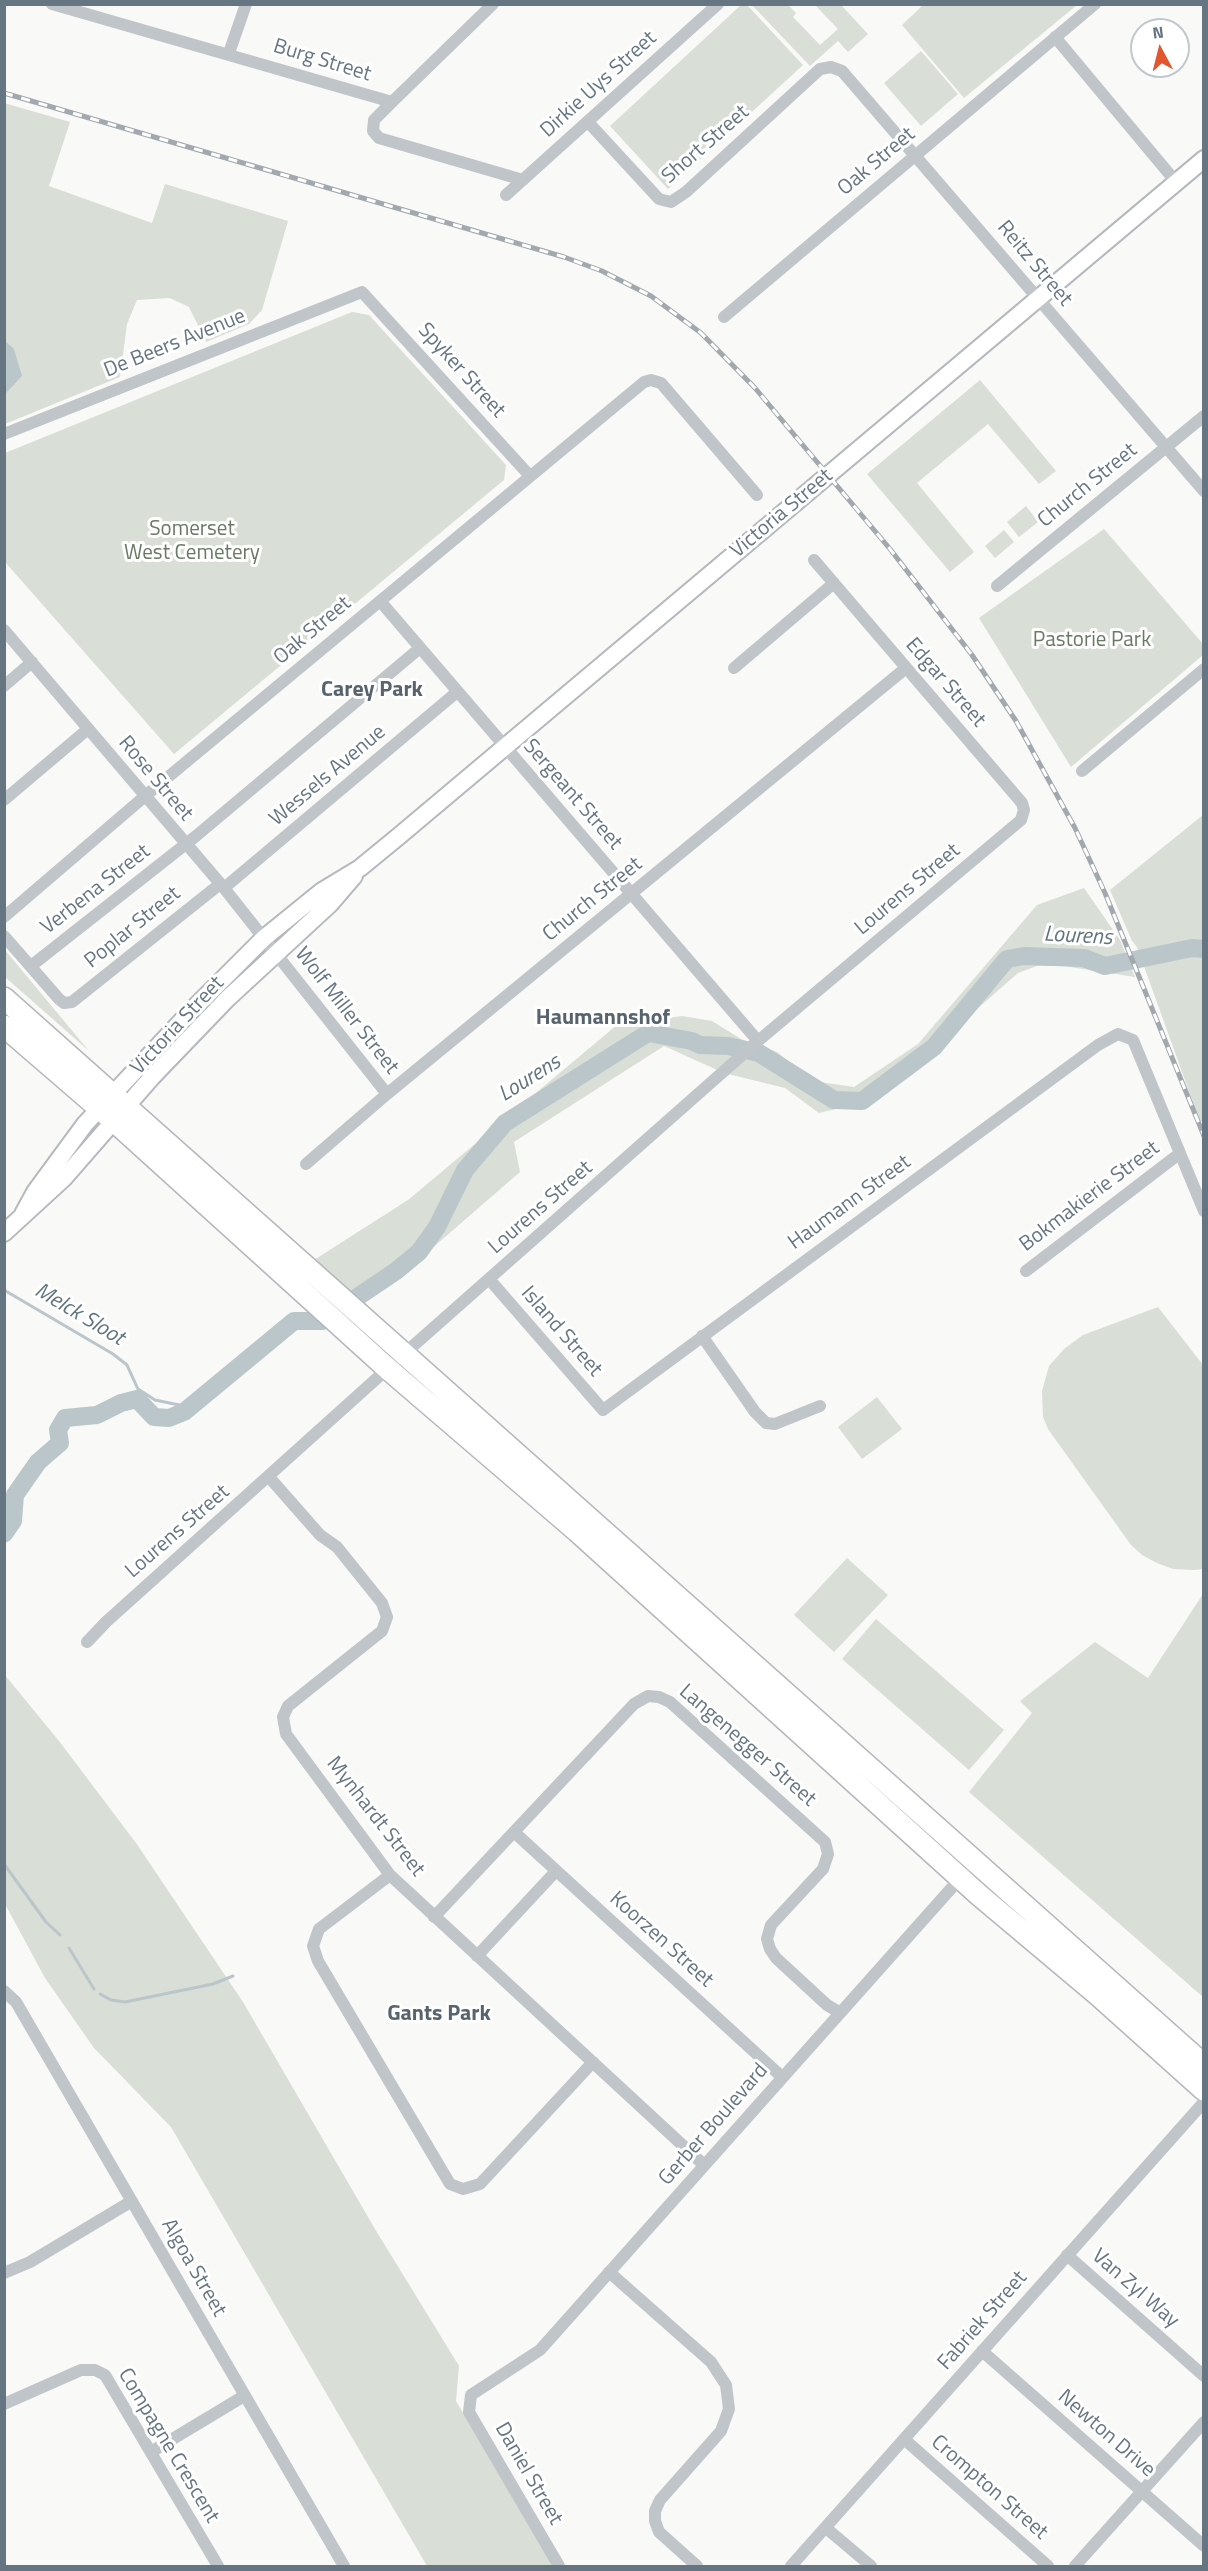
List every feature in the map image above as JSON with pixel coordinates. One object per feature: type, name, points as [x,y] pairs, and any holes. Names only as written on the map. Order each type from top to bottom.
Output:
[{"type":"highway","points":[[4,998],[294,1284],[388,1369],[578,1532],[961,1878],[1203,2090]]},
{"type":"highway","points":[[4,1026],[113,1108],[353,1307],[1203,2066]]},
{"type":"main road","name":"Victoria Street","points":[[4,1233],[64,1178],[113,1108],[191,1011],[264,938],[322,891],[360,868],[1203,159]]},
{"type":"main road","name":"Victoria Street","points":[[113,1108],[275,953],[330,904],[360,868]]},
{"type":"street","name":"Burg Street","points":[[52,4],[75,8],[393,102],[374,120],[374,131],[379,138],[523,180]]},
{"type":"street","points":[[229,53],[246,4]]},
{"type":"street","name":"Dirkie Uys Street","points":[[506,195],[718,4]]},
{"type":"street","name":"Oak Street","points":[[724,317],[1095,4]]},
{"type":"street","points":[[393,102],[492,5]]},
{"type":"street","points":[[1055,37],[1176,182]]},
{"type":"street","name":"Short Street","points":[[588,122],[659,199],[671,202],[686,192],[816,72],[831,67]]},
{"type":"street","name":"Reitz Street","points":[[831,67],[842,71],[1203,491]]},
{"type":"street","name":"De Beers Avenue","points":[[4,434],[362,292]]},
{"type":"street","name":"Spyker Street","points":[[362,292],[530,476]]},
{"type":"street","name":"Oak Street","points":[[4,917],[144,797],[644,382],[651,380],[661,383],[757,495]]},
{"type":"street","name":"Church Street","points":[[997,586],[1203,416]]},
{"type":"street","name":"Edgar Street","points":[[814,560],[1022,803],[1024,810]]},
{"type":"street","points":[[734,668],[834,583]]},
{"type":"street","name":"Sergeant Street","points":[[380,601],[632,893],[755,1044]]},
{"type":"street","name":"Rose Street","points":[[4,630],[222,886],[275,953]]},
{"type":"street","name":"Verbena Street","points":[[31,966],[185,845],[420,648]]},
{"type":"street","points":[[4,686],[32,662]]},
{"type":"street","name":"Church Street","points":[[306,1164],[387,1094],[906,668]]},
{"type":"street","points":[[1082,771],[1203,669]]},
{"type":"street","name":"Wessels Avenue","points":[[222,886],[457,692]]},
{"type":"street","points":[[4,800],[88,729]]},
{"type":"street","name":"Lourens Street","points":[[87,1642],[106,1622],[405,1353],[723,1072],[1021,820],[1024,810]]},
{"type":"street","name":"Poplar Street","points":[[31,966],[59,999],[64,1003],[72,1002],[222,886]]},
{"type":"street","points":[[4,936],[31,966]]},
{"type":"street","name":"Wolf Miller Street","points":[[275,953],[387,1094]]},
{"type":"street","name":"Haumann Street","points":[[603,1410],[1114,1034],[1123,1034],[1133,1040],[1179,1154]]},
{"type":"street","points":[[1179,1154],[1203,1211]]},
{"type":"street","name":"Bokmakierie Street","points":[[1026,1271],[1179,1154]]},
{"type":"street","name":"Island Street","points":[[489,1279],[603,1410]]},
{"type":"street","points":[[702,1336],[755,1413],[766,1423],[774,1424],[820,1406]]},
{"type":"street","name":"Mynhardt Street","points":[[269,1477],[320,1535],[337,1547],[384,1607],[387,1622],[382,1631],[288,1706],[282,1723],[286,1734],[390,1875],[704,2165]]},
{"type":"street","name":"Langenegger Street","points":[[435,1917],[634,1704],[648,1696],[665,1699],[825,1842],[828,1854],[826,1865],[771,1925],[767,1939],[772,1954],[827,2005],[839,2012]]},
{"type":"street","name":"Koorzen Street","points":[[514,1832],[782,2077]]},
{"type":"street","name":"Gerber Boulevard","points":[[469,2400],[478,2388],[540,2350],[975,1861]]},
{"type":"street","points":[[477,1956],[556,1871]]},
{"type":"street","points":[[390,1875],[322,1926],[314,1937],[313,1946],[318,1961],[450,2184],[464,2189],[480,2184],[593,2062]]},
{"type":"street","name":"Algoa Street","points":[[4,1991],[16,2002],[344,2566]]},
{"type":"street","name":"Fabriek Street","points":[[791,2566],[1203,2102]]},
{"type":"street","points":[[4,2273],[30,2262],[132,2201]]},
{"type":"street","name":"Van Zyl Way","points":[[1067,2255],[1203,2376]]},
{"type":"street","points":[[609,2272],[711,2362],[726,2385],[729,2409],[721,2431],[660,2500],[655,2511],[655,2522],[659,2532],[696,2566]]},
{"type":"street","name":"Newton Drive","points":[[982,2351],[1203,2546]]},
{"type":"street","name":"Compagne Crescent","points":[[4,2404],[76,2372],[95,2370],[109,2379],[218,2566]]},
{"type":"street","points":[[151,2452],[244,2396]]},
{"type":"street","name":"Daniel Street","points":[[469,2400],[469,2412],[559,2566]]},
{"type":"street","points":[[1076,2566],[1203,2422]]},
{"type":"street","name":"Crompton Street","points":[[904,2439],[1048,2566]]},
{"type":"street","points":[[826,2528],[871,2566]]},
{"type":"green space","points":[[741,5],[747,5],[803,65],[668,189],[610,126]]},
{"type":"green space","points":[[752,5],[788,5],[796,13],[793,17],[820,45],[838,29],[815,5],[841,5],[868,34],[848,52],[838,41],[810,66]]},
{"type":"green space","points":[[923,5],[1077,5],[964,98],[902,25]]},
{"type":"green space","points":[[921,51],[958,94],[921,126],[884,83]]},
{"type":"green space","points":[[4,103],[70,122],[49,186],[152,223],[165,184],[288,221],[262,310],[249,324],[206,342],[189,307],[170,298],[137,300],[127,324],[120,377],[5,424]]},
{"type":"green space","name":"Somerset West Cemetery","points":[[352,312],[369,315],[506,465],[504,480],[174,754],[5,562],[5,453]]},
{"type":"green space","points":[[980,380],[1056,471],[1039,484],[988,424],[917,483],[974,552],[950,572],[867,474]]},
{"type":"green space","points":[[1026,506],[1038,522],[1019,537],[1007,522]]},
{"type":"green space","name":"Pastorie Park","points":[[1104,529],[1203,644],[1203,655],[1071,767],[979,618]]},
{"type":"green space","points":[[1004,530],[1014,542],[995,558],[985,546]]},
{"type":"green space","points":[[1203,815],[1204,1120],[1200,1122],[1137,947],[1132,941],[1110,890]]},
{"type":"green space","points":[[1084,888],[1120,940],[1135,977],[1063,966],[1037,966],[1018,973],[977,1009],[931,1057],[869,1101],[819,1113],[785,1088],[724,1073],[664,1046],[514,1142],[520,1172],[392,1283],[389,1281],[362,1302],[314,1260],[408,1200],[617,1025],[682,1016],[712,1021],[741,1039],[777,1052],[813,1081],[854,1087],[918,1044],[1037,905]]},
{"type":"green space","points":[[5,950],[89,1051],[5,977]]},
{"type":"green space","points":[[1158,1307],[1203,1365],[1204,1569],[1173,1569],[1142,1555],[1131,1545],[1048,1429],[1043,1417],[1042,1391],[1049,1366],[1064,1349],[1083,1335]]},
{"type":"green space","points":[[877,1397],[902,1429],[862,1459],[838,1427]]},
{"type":"green space","points":[[847,1558],[888,1595],[834,1652],[794,1615]]},
{"type":"green space","points":[[1203,1594],[1204,1997],[969,1792],[1032,1713],[1020,1701],[1095,1642],[1148,1678]]},
{"type":"green space","points":[[876,1619],[1004,1730],[969,1770],[842,1659]]},
{"type":"green space","points":[[4,1674],[59,1741],[136,1843],[243,2002],[375,2229],[459,2366],[456,2401],[553,2566],[427,2566],[171,2127],[94,2048],[45,1978],[5,1904]]},
{"type":"shaded area","points":[[5,341],[14,349],[22,376],[5,394]]},
{"type":"waterway","name":"Lourens","points":[[4,1534],[13,1521],[15,1495],[38,1462],[60,1443],[58,1430],[65,1418],[97,1415],[121,1403],[137,1399],[154,1417],[169,1418],[184,1412],[294,1321],[322,1321],[396,1271],[419,1252],[437,1227],[465,1170],[505,1123],[648,1033],[692,1041],[700,1045],[728,1046],[759,1053],[834,1100],[862,1101],[934,1047],[1007,959],[1024,956],[1084,958],[1105,966],[1192,948],[1204,949]]},
{"type":"waterway","name":"Melck Sloot","points":[[4,1290],[113,1354],[127,1365],[138,1389],[155,1400],[189,1407]]},
{"type":"waterway","points":[[4,1864],[46,1922],[60,1935]]},
{"type":"waterway","points":[[69,1948],[94,1989]]},
{"type":"waterway","points":[[100,1994],[111,2000],[125,2002],[213,1984],[233,1976]]},
{"type":"railway","points":[[4,93],[564,257],[602,271],[651,296],[701,333],[755,388],[890,549],[972,655],[1016,721],[1075,828],[1105,893],[1204,1136]]},
{"type":"district","name":"Carey Park","points":[[372,691]]},
{"type":"district","name":"Haumannshof","points":[[603,1019]]},
{"type":"district","name":"Gants Park","points":[[439,2015]]}]
